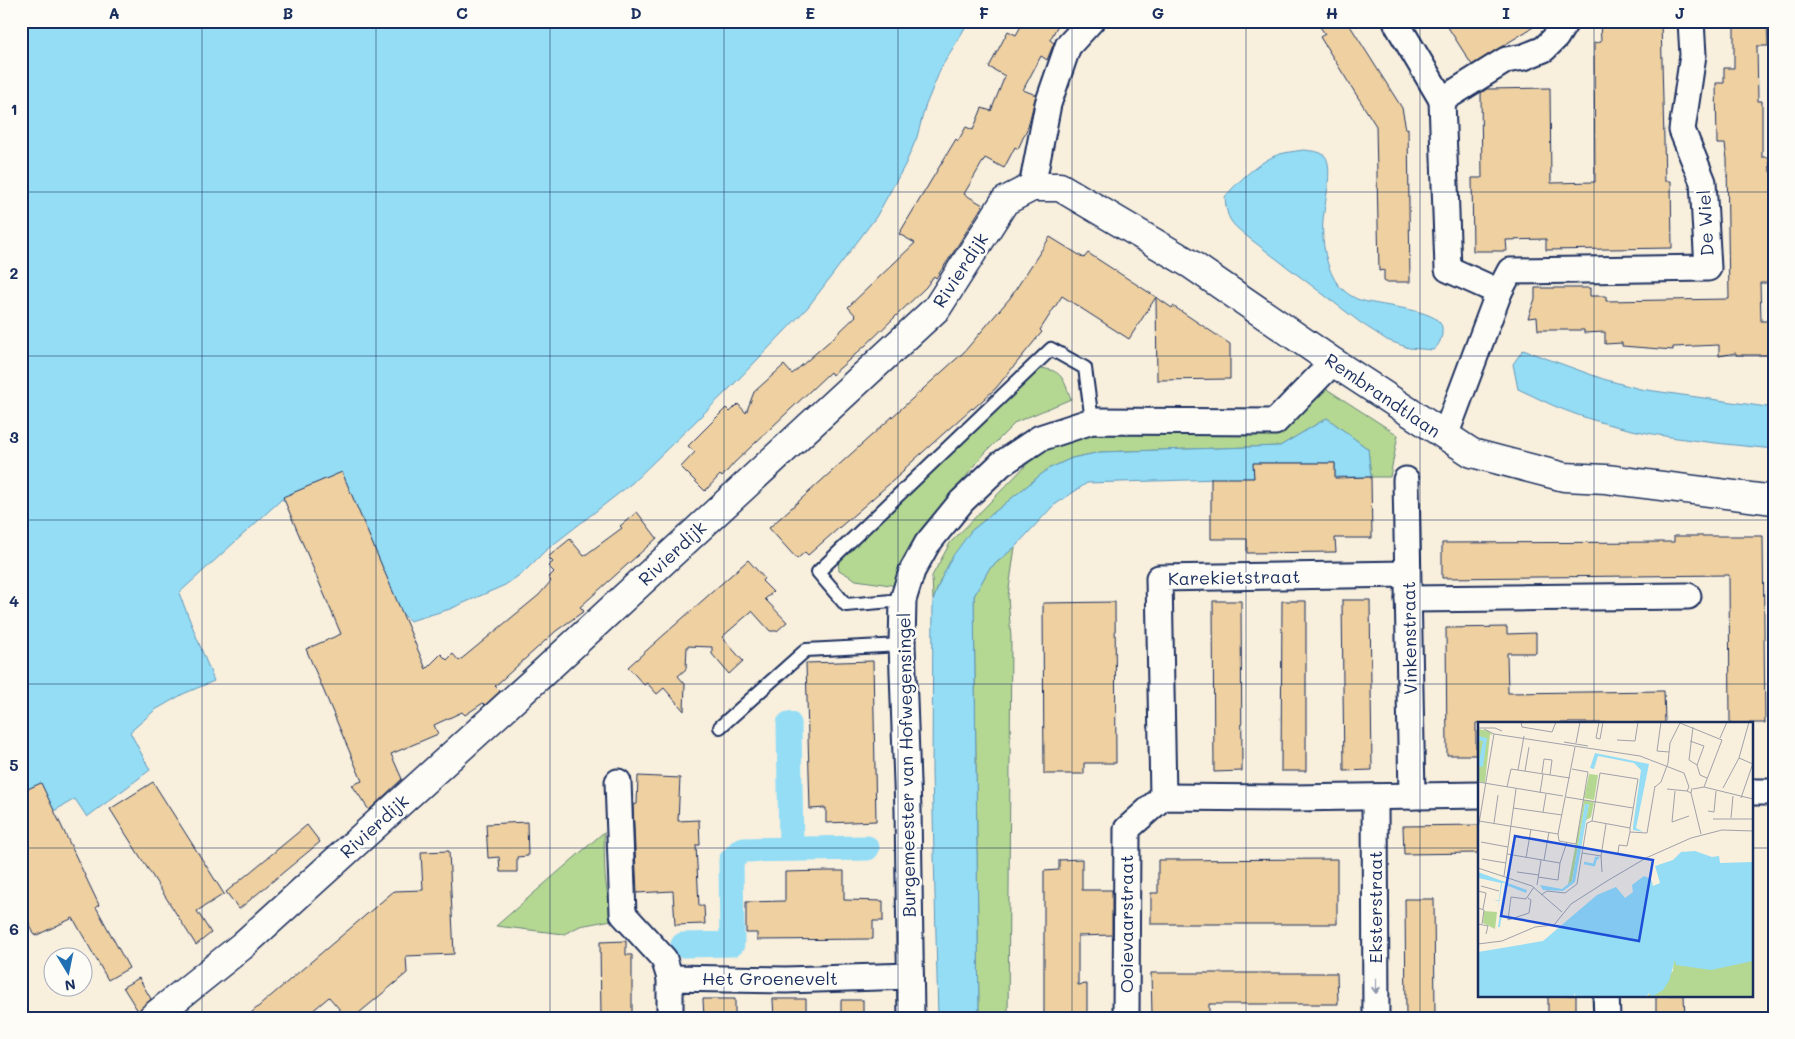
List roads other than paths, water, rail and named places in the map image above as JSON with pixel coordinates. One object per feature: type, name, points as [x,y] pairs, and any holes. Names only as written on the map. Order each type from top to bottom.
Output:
[{"type":"street","points":[[1032,187],[1048,104],[1068,46],[1091,21]]},
{"type":"street","points":[[1442,100],[1506,60],[1524,57],[1544,49],[1556,37],[1566,21]]},
{"type":"street","name":"De Wiel","points":[[1445,436],[1499,292],[1510,271],[1708,268],[1703,182],[1682,130],[1693,56],[1691,21]]},
{"type":"street","points":[[1397,24],[1442,100],[1448,269],[1499,292]]},
{"type":"street","name":"Rembrandtlaan","points":[[1032,187],[1060,187],[1192,265],[1333,362],[1472,453],[1564,477],[1606,479],[1774,500]]},
{"type":"street","name":"Rivierdijk","points":[[152,1018],[242,946],[541,674],[937,308],[1005,200],[1032,187]]},
{"type":"street","name":"Burgemeester van Hofwegensingel","points":[[911,1018],[902,600],[912,570],[927,544],[962,501],[1001,464],[1040,438],[1092,421],[1275,422],[1333,362]]},
{"type":"street","name":"Vinkenstraat","points":[[1406,480],[1412,796]]},
{"type":"street","name":"Karekietstraat","points":[[1163,797],[1159,578],[1407,574]]},
{"type":"street","points":[[1408,599],[1688,596]]},
{"type":"street","points":[[618,782],[624,914],[664,959],[670,978],[670,1018]]},
{"type":"street","points":[[1752,792],[1774,792]]},
{"type":"street","points":[[1163,797],[1478,795]]},
{"type":"street","name":"Ooievaarstraat","points":[[1126,1018],[1126,830],[1163,797]]},
{"type":"street","name":"Eksterstraat","points":[[1375,797],[1376,1018]]},
{"type":"street","name":"Het Groenevelt","points":[[670,978],[786,980],[910,976]]},
{"type":"street","points":[[1606,996],[1607,1018]]},
{"type":"lane","points":[[902,600],[846,605],[818,572],[1051,349],[1085,368],[1092,421]]},
{"type":"lane","points":[[720,727],[806,650],[902,645]]},
{"type":"water","points":[[21,21],[969,21],[941,68],[925,107],[917,137],[905,165],[876,217],[808,307],[732,386],[632,483],[545,551],[524,572],[505,585],[450,609],[410,621],[282,499],[179,593],[214,681],[183,694],[155,710],[130,732],[150,770],[87,817],[75,799],[52,812],[21,795]]},
{"type":"water","points":[[1304,150],[1321,153],[1328,161],[1329,177],[1323,220],[1323,236],[1325,254],[1334,279],[1343,290],[1357,299],[1414,311],[1434,318],[1441,324],[1442,334],[1439,343],[1433,350],[1409,348],[1387,340],[1361,323],[1249,238],[1231,221],[1225,197],[1236,185],[1265,161],[1283,153]]},
{"type":"water","points":[[1523,350],[1603,379],[1640,389],[1774,408],[1774,449],[1669,437],[1617,427],[1561,409],[1518,389],[1513,364]]},
{"type":"water","points":[[1327,418],[1368,449],[1371,477],[1335,477],[1335,463],[1254,463],[1254,478],[1087,483],[1053,506],[1015,547],[989,569],[974,596],[979,1018],[938,1018],[932,772],[933,601],[952,557],[971,531],[1048,469],[1072,458],[1101,452],[1280,446]]},
{"type":"waterway","points":[[789,724],[791,849]]},
{"type":"waterway","points":[[683,945],[732,944],[731,861],[741,850],[867,848]]}]
